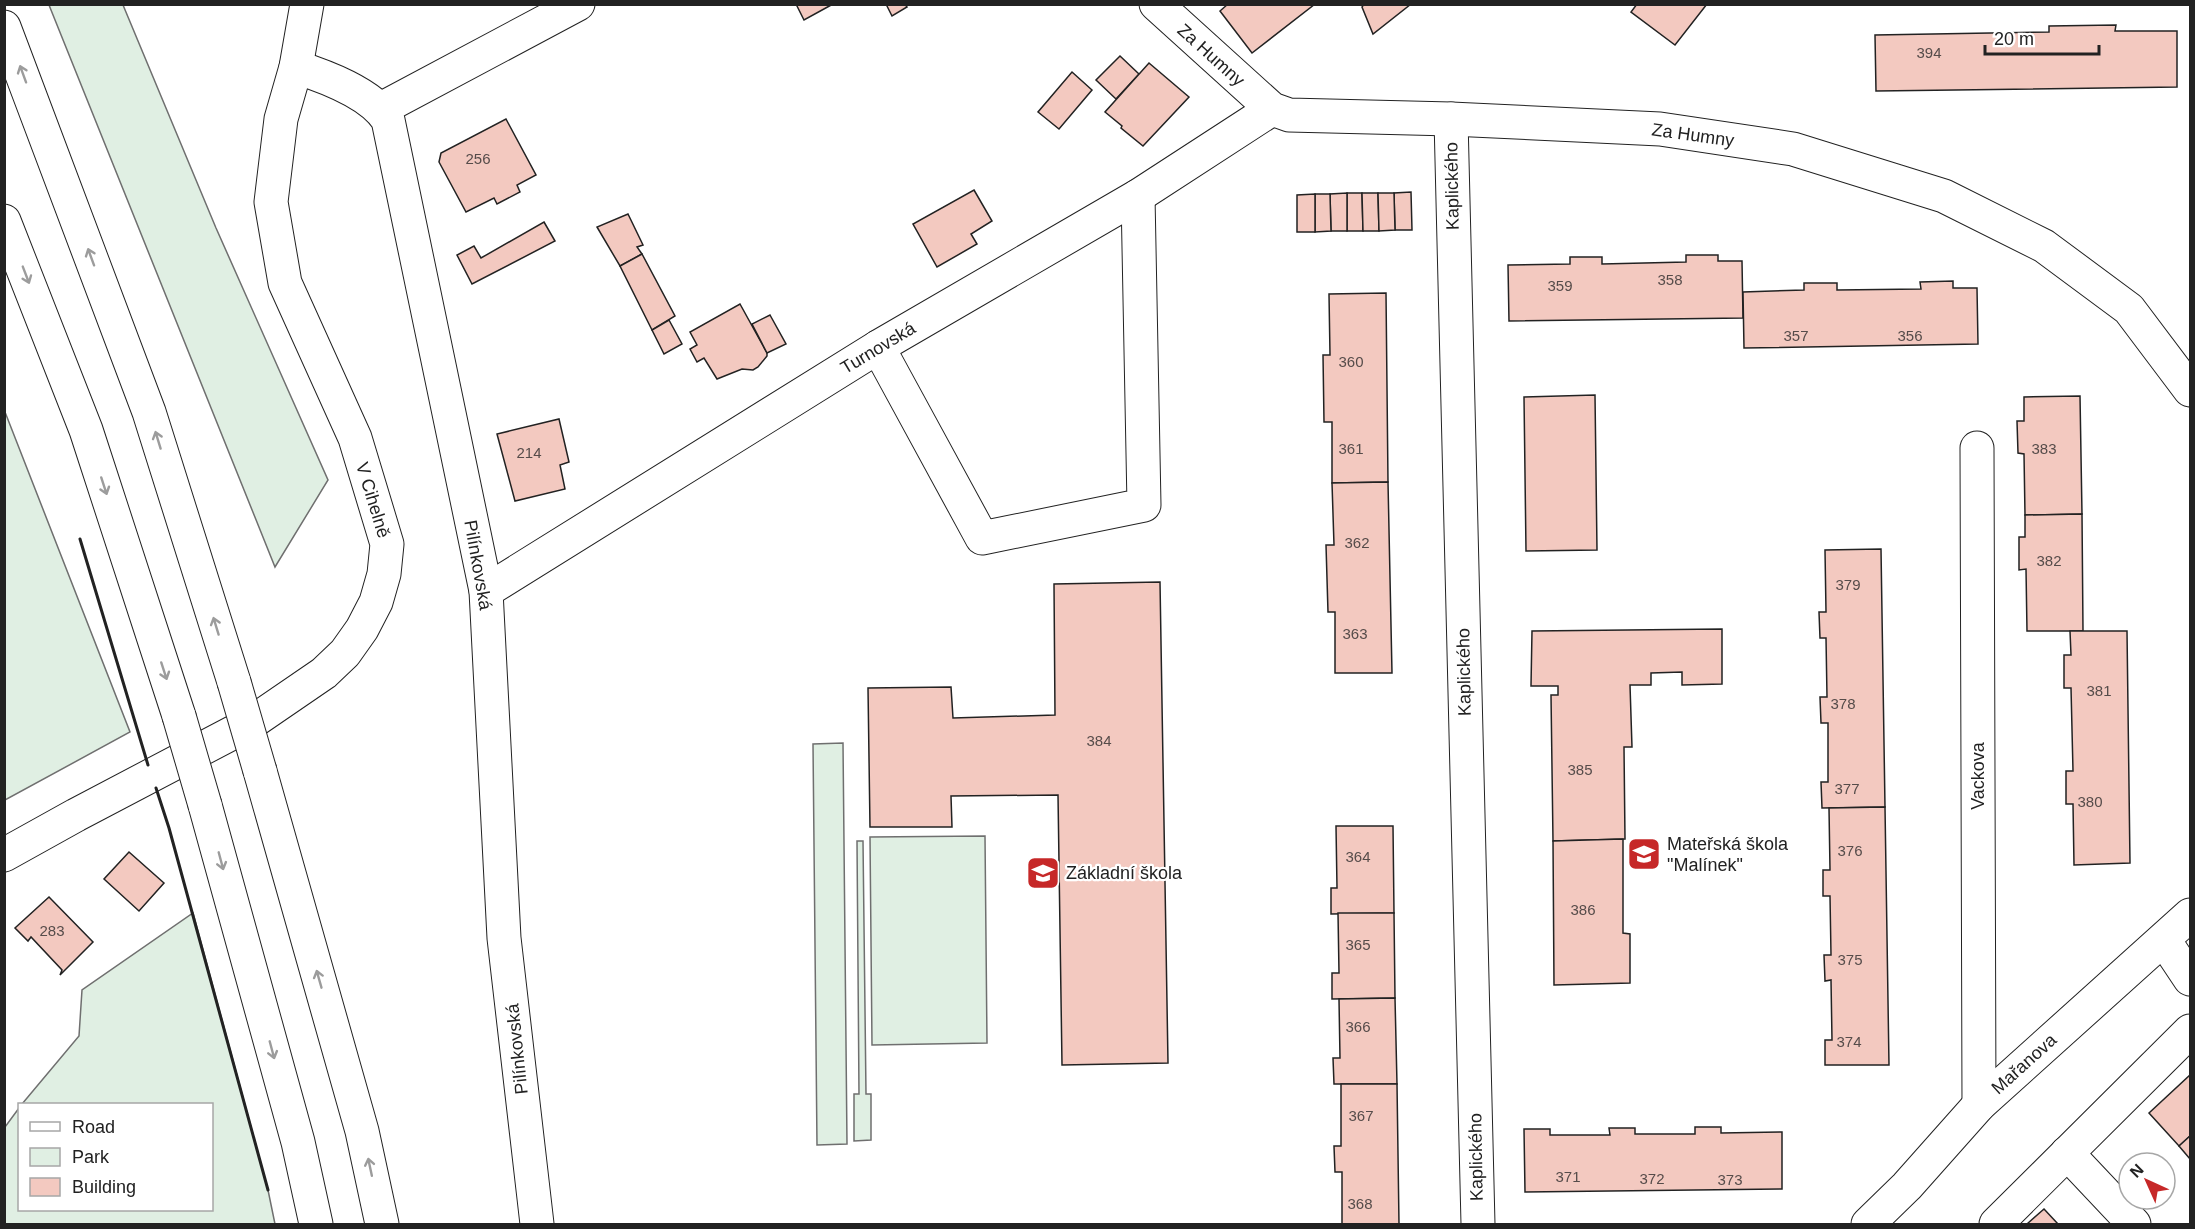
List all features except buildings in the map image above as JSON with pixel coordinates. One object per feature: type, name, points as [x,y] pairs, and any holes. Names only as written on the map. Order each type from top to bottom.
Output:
[{"type":"main road","points":[[307,4],[296,67],[332,79],[381,109],[578,4]]},
{"type":"main road","name":"Za Humny","points":[[1156,4],[1272,109],[1289,115],[1451,119],[1660,129],[1782,148],[1944,196],[2044,246],[2129,309],[2190,390]]},
{"type":"main road","points":[[4,27],[149,412],[260,771],[362,1131],[382,1224]]},
{"type":"main road","name":"V Cihelně","points":[[4,855],[251,723],[324,673],[345,653],[362,629],[376,603],[384,574],[387,544],[355,438],[285,283],[271,202],[281,119],[296,67]]},
{"type":"main road","name":"Pilínkovská","points":[[381,109],[388,120],[486,591],[504,938],[537,1224]]},
{"type":"main road","name":"Turnovská","points":[[486,591],[878,347],[1138,196],[1272,109]]},
{"type":"main road","name":"Kaplického","points":[[1451,119],[1478,1224]]},
{"type":"main road","points":[[878,347],[982,538],[1144,505],[1138,196]]},
{"type":"main road","points":[[4,221],[86,430],[179,716],[298,1142],[316,1224]]},
{"type":"main road","name":"Vackova","points":[[1977,448],[1979,1105]]},
{"type":"main road","name":"Mařanova","points":[[1868,1224],[1907,1186],[1979,1105],[2190,915]]},
{"type":"main road","points":[[2164,940],[2190,979]]},
{"type":"main road","points":[[1996,1224],[2190,1031]]},
{"type":"main road","points":[[2067,1153],[2134,1224]]},
{"type":"green space","points":[[49,5],[123,5],[216,228],[328,480],[275,567]]},
{"type":"green space","points":[[5,412],[130,732],[4,800]]},
{"type":"green space","points":[[843,743],[847,1144],[817,1145],[813,744]]},
{"type":"green space","points":[[985,836],[987,1043],[872,1045],[870,837]]},
{"type":"green space","points":[[857,841],[863,841],[866,1094],[871,1094],[871,1140],[854,1141],[854,1094],[859,1094]]},
{"type":"green space","points":[[193,913],[268,1190],[275,1224],[5,1224],[5,1127],[18,1109],[18,1211],[213,1211],[213,1103],[23,1103],[79,1036],[82,990]]},
{"type":"wall","points":[[80,539],[148,765]]},
{"type":"wall","points":[[156,788],[268,1190]]},
{"type":"place","name":"Mateřská škola \"Malínek\"","points":[[1644,854]]},
{"type":"place","name":"Základní škola","points":[[1043,873]]}]
